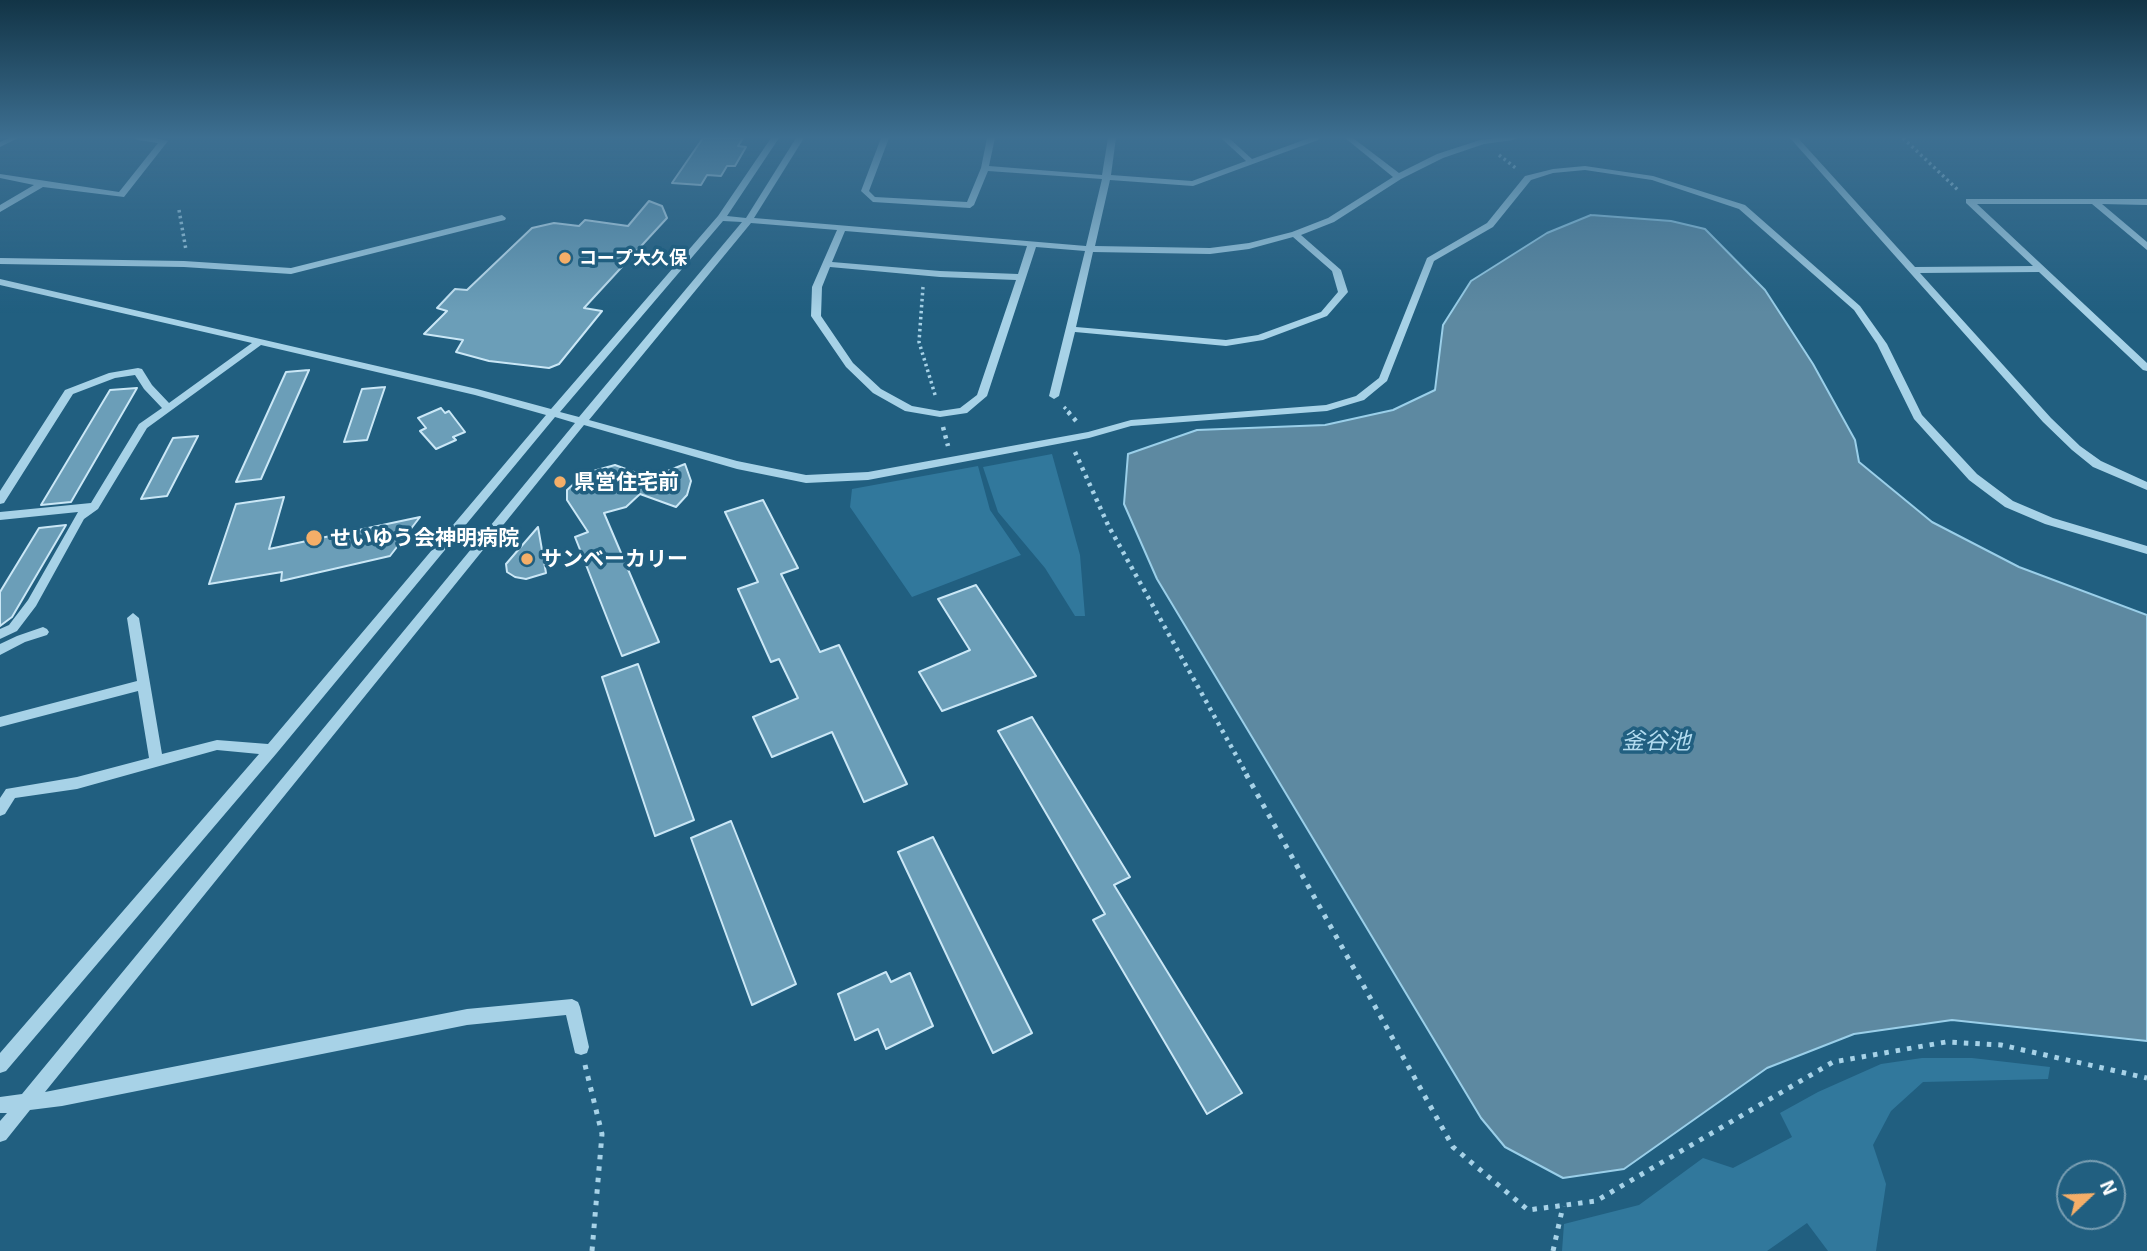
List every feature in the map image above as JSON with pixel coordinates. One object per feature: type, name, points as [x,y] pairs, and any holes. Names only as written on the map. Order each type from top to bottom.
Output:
[{"type":"street","points":[[0,209],[21,196]]},
{"type":"street","points":[[0,1065],[271,750],[554,412],[721,218],[736,196]]},
{"type":"street","points":[[0,1134],[748,221],[763,196]]},
{"type":"street","points":[[870,196],[873,199],[970,205],[973,196]]},
{"type":"street","points":[[1054,396],[1102,196]]},
{"type":"street","points":[[721,218],[1089,249],[1210,251],[1249,246],[1295,234],[1331,220],[1368,196]]},
{"type":"street","points":[[0,282],[258,344],[477,392],[737,465],[806,479],[868,476],[1069,439],[1130,423],[1327,408],[1360,398],[1383,379],[1430,260],[1490,225],[1513,196]]},
{"type":"street","points":[[1709,196],[1742,207],[1857,308],[1882,344],[1918,417],[1973,477],[2009,504],[2049,521],[2147,550]]},
{"type":"street","points":[[1847,196],[2076,448],[2097,464],[2147,486]]},
{"type":"street","points":[[1969,201],[2147,202]]},
{"type":"street","points":[[1969,201],[2147,368]]},
{"type":"street","points":[[2094,202],[2147,247]]},
{"type":"street","points":[[0,261],[184,264],[291,271],[502,218]]},
{"type":"street","points":[[841,230],[817,287],[816,316],[849,365],[877,391],[909,409],[940,414],[963,411],[982,396],[1032,245]]},
{"type":"street","points":[[1071,329],[1226,343],[1260,338],[1324,314],[1343,292],[1340,281],[1336,271],[1295,234]]},
{"type":"street","points":[[826,264],[1021,277]]},
{"type":"street","points":[[1914,270],[2042,269]]},
{"type":"street","points":[[0,634],[13,628],[32,603],[80,516],[94,506],[143,426],[258,344]]},
{"type":"street","points":[[0,500],[69,392],[113,375],[138,371],[148,387],[168,408]]},
{"type":"street","points":[[0,516],[94,506]]},
{"type":"street","points":[[133,618],[156,762]]},
{"type":"street","points":[[0,650],[20,639],[43,632]]},
{"type":"street","points":[[0,722],[144,684]]},
{"type":"street","points":[[0,810],[11,793],[77,783],[216,745],[271,750]]},
{"type":"street","points":[[0,1105],[62,1098],[467,1017],[506,1013],[572,1007],[581,1047]]},
{"type":"path","points":[[1964,196],[1969,201]]},
{"type":"path","points":[[179,210],[180,233],[187,251],[184,264]]},
{"type":"path","points":[[919,342],[920,305],[926,272]]},
{"type":"path","points":[[1054,396],[1088,435]]},
{"type":"path","points":[[1069,439],[1108,525],[1453,1147],[1528,1210],[1595,1201],[1833,1062],[1946,1042],[2001,1045],[2147,1078]]},
{"type":"path","points":[[581,1047],[602,1134],[592,1251]]},
{"type":"path","points":[[1553,1251],[1563,1206]]},
{"type":"shaded area","points":[[1052,454],[1080,555],[1085,616],[1075,616],[1045,568],[998,512],[983,467]]},
{"type":"shaded area","points":[[978,466],[990,510],[1021,555],[912,597],[850,507],[852,489]]},
{"type":"shaded area","points":[[1922,1058],[1972,1058],[2050,1067],[2048,1079],[1923,1082],[1891,1111],[1873,1145],[1886,1184],[1876,1251],[1828,1251],[1807,1223],[1767,1251],[1562,1251],[1564,1224],[1639,1205],[1703,1158],[1733,1168],[1792,1137],[1780,1113],[1818,1092],[1881,1064]]},
{"type":"water","name":"釜谷池","points":[[1591,215],[1671,221],[1705,229],[1765,290],[1813,364],[1855,440],[1859,462],[1932,522],[2019,567],[2147,615],[2147,1041],[1952,1020],[1854,1034],[1767,1068],[1624,1169],[1563,1178],[1505,1147],[1481,1118],[1157,579],[1124,504],[1128,454],[1197,430],[1325,425],[1393,410],[1435,390],[1443,325],[1471,281],[1547,233]]},
{"type":"building","name":"コープ大久保","points":[[649,201],[662,206],[667,218],[584,308],[602,311],[559,364],[549,368],[489,361],[456,352],[463,340],[424,334],[447,311],[437,308],[455,289],[467,290],[532,228],[554,223],[579,226],[585,220],[628,226]]},
{"type":"building","points":[[309,370],[261,479],[236,482],[286,372]]},
{"type":"building","points":[[385,387],[367,440],[344,442],[362,389]]},
{"type":"building","points":[[137,388],[71,502],[41,505],[110,390]]},
{"type":"building","points":[[441,408],[445,413],[449,411],[465,432],[453,437],[456,440],[436,449],[420,431],[426,428],[418,418]]},
{"type":"building","points":[[198,436],[167,496],[141,499],[173,438]]},
{"type":"building","points":[[685,464],[691,481],[687,495],[676,507],[640,494],[626,507],[604,513],[659,642],[622,656],[575,537],[588,532],[567,500],[567,490],[586,473],[615,465],[650,478]]},
{"type":"building","points":[[284,497],[269,549],[420,517],[390,556],[281,581],[282,572],[209,584],[236,504]]},
{"type":"building","points":[[763,500],[798,568],[781,574],[820,652],[839,645],[907,784],[864,802],[832,732],[772,757],[753,717],[798,698],[779,659],[771,662],[738,589],[758,582],[725,512]]},
{"type":"building","points":[[66,525],[12,617],[0,626],[0,592],[39,528]]},
{"type":"building","points":[[538,527],[546,573],[526,579],[515,577],[507,572],[506,564]]},
{"type":"building","points":[[976,585],[1036,676],[942,711],[919,672],[970,650],[938,599]]},
{"type":"building","points":[[638,664],[694,820],[655,836],[602,677]]},
{"type":"building","points":[[1032,717],[1130,877],[1114,885],[1242,1093],[1207,1114],[1093,920],[1105,914],[998,731]]},
{"type":"building","points":[[731,821],[796,984],[752,1005],[691,838]]},
{"type":"building","points":[[933,837],[1032,1033],[993,1053],[898,852]]},
{"type":"building","points":[[886,972],[891,982],[910,973],[933,1026],[886,1049],[878,1029],[855,1040],[838,994]]},
{"type":"place","name":"コープ大久保","points":[[565,258]]},
{"type":"place","name":"県営住宅前","points":[[560,482]]},
{"type":"place","name":"せいゆう会神明病院","points":[[314,538]]},
{"type":"place","name":"サンベーカリー","points":[[527,559]]}]
